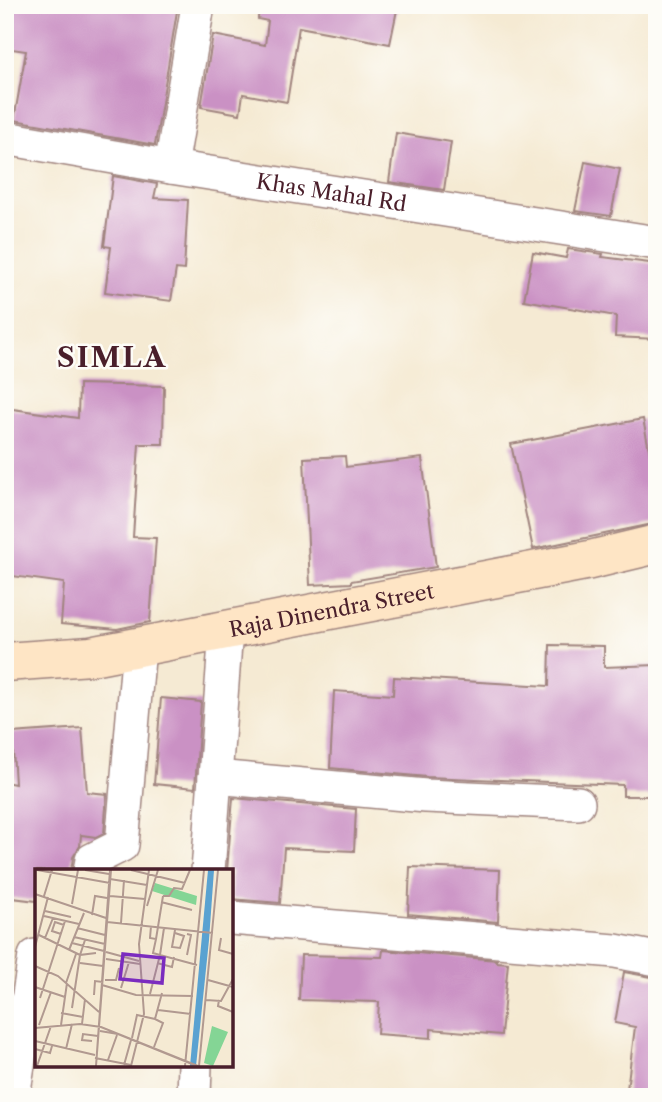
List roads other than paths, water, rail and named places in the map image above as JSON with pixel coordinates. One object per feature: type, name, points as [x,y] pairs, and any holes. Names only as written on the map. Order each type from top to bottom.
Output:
[{"type":"main road","name":"Raja Dinendra Street","points":[[5,662],[91,656],[590,560],[657,544]]},
{"type":"street","points":[[171,167],[198,5]]},
{"type":"street","name":"Khas Mahal Rd","points":[[5,138],[171,167],[657,243]]},
{"type":"street","points":[[208,869],[226,630]]},
{"type":"street","points":[[90,869],[92,860],[122,845],[139,647]]},
{"type":"street","points":[[215,777],[426,796],[578,803]]},
{"type":"street","points":[[233,918],[615,951],[657,959]]},
{"type":"street","points":[[13,1097],[35,956]]},
{"type":"street","points":[[194,1097],[195,1067]]},
{"type":"district","name":"SIMLA","points":[[112,357]]}]
